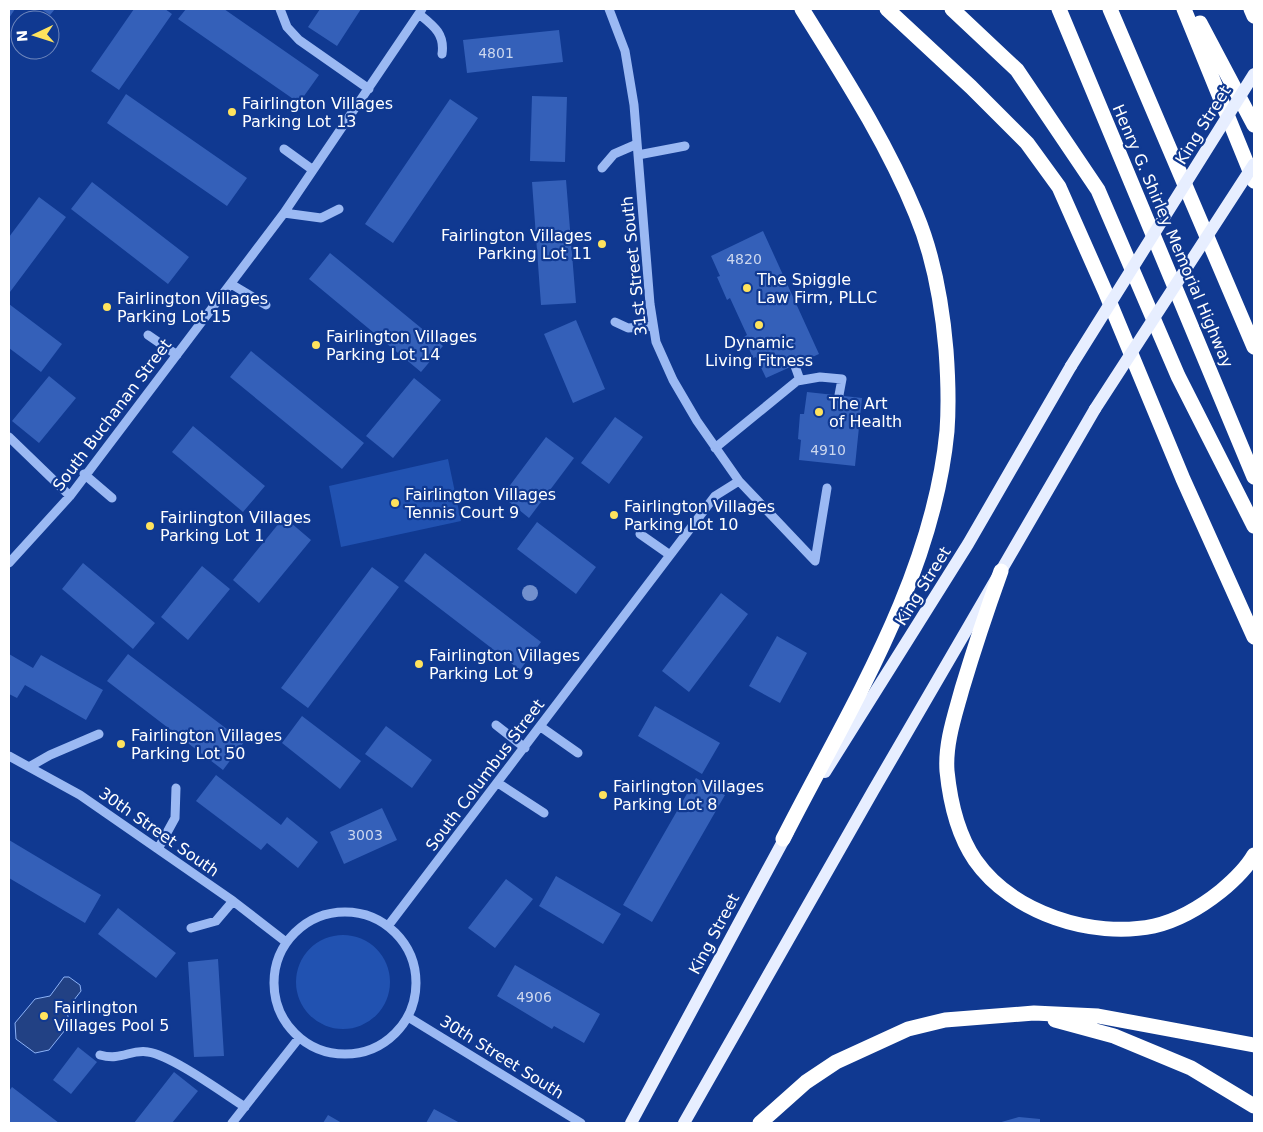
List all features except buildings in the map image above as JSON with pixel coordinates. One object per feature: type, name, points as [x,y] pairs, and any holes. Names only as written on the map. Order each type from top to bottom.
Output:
[{"type":"highway","points":[[783,839],[854,705],[886,639],[928,525],[940,477],[947,421],[944,321],[937,284],[916,215],[868,116],[802,9]]},
{"type":"highway","points":[[887,9],[971,87],[1027,143],[1059,187],[1105,291],[1183,480],[1254,637]]},
{"type":"highway","points":[[952,9],[1017,70],[1098,190],[1178,376],[1254,526]]},
{"type":"highway","name":"Henry G. Shirley Memorial Highway","points":[[1059,9],[1254,478]]},
{"type":"highway","points":[[1110,9],[1198,220],[1254,347]]},
{"type":"highway","points":[[1184,9],[1254,181]]},
{"type":"highway","points":[[1192,9],[1254,125]]},
{"type":"highway","points":[[1251,9],[1254,16]]},
{"type":"highway","points":[[1001,570],[971,655],[948,744],[947,769],[952,801],[963,836],[975,860],[991,878],[1015,899],[1040,912],[1091,926],[1125,930],[1154,926],[1184,916],[1202,905],[1235,879],[1254,855]]},
{"type":"highway","points":[[1034,1014],[1114,1036],[1149,1050],[1191,1068],[1254,1106]]},
{"type":"highway","points":[[760,1123],[806,1082],[836,1062],[908,1029],[945,1020],[1034,1014],[1098,1016],[1254,1045]]},
{"type":"main road","name":"King Street","points":[[631,1123],[783,839],[968,544],[1071,366],[1254,74]]},
{"type":"main road","points":[[684,1123],[1095,409],[1254,164]]},
{"type":"street","points":[[280,9],[288,27],[299,40],[369,89]]},
{"type":"street","name":"31st Street South","points":[[609,9],[625,51],[634,105],[653,326],[656,342],[673,380],[715,448],[739,481],[815,561],[827,488]]},
{"type":"street","points":[[420,12],[436,28],[444,43],[442,54]]},
{"type":"street","name":"South Buchanan Street","points":[[9,563],[70,496],[84,474],[284,213],[420,12]]},
{"type":"street","points":[[602,168],[614,154],[637,144]]},
{"type":"street","points":[[638,155],[685,146]]},
{"type":"street","points":[[284,149],[313,170]]},
{"type":"street","points":[[284,213],[321,218],[339,210]]},
{"type":"street","points":[[231,284],[266,305]]},
{"type":"street","points":[[615,322],[628,328],[653,326]]},
{"type":"street","points":[[148,336],[176,355]]},
{"type":"street","points":[[795,366],[800,380]]},
{"type":"street","points":[[715,448],[777,395],[800,380],[820,377],[842,379],[839,396]]},
{"type":"street","points":[[9,436],[70,496]]},
{"type":"street","points":[[84,474],[112,498]]},
{"type":"street","name":"South Columbus Street","points":[[388,926],[715,496],[739,481]]},
{"type":"street","points":[[640,534],[670,554]]},
{"type":"street","points":[[496,724],[525,748]]},
{"type":"street","points":[[541,727],[578,753]]},
{"type":"street","points":[[29,767],[50,754],[99,734]]},
{"type":"street","name":"30th Street South","points":[[9,756],[80,795],[233,901],[286,942]]},
{"type":"street","points":[[498,783],[544,812]]},
{"type":"street","points":[[158,849],[175,818],[176,788]]},
{"type":"street","points":[[191,928],[216,921],[233,901]]},
{"type":"street","points":[[336,912],[364,914],[388,926],[407,948],[415,968],[414,1000],[408,1017],[391,1038],[378,1046],[360,1053],[340,1054],[321,1050],[299,1038],[284,1020],[274,993],[274,976],[278,958],[286,942],[310,920],[336,912]]},
{"type":"street","name":"30th Street South","points":[[408,1017],[581,1123]]},
{"type":"street","points":[[232,1123],[299,1038]]},
{"type":"street","points":[[100,1055],[113,1059],[147,1051],[165,1057],[245,1107]]},
{"type":"shaded area","name":"Fairlington Villages Tennis Court 9","points":[[448,459],[461,521],[341,547],[329,486]]},
{"type":"shaded area","points":[[343,935],[361,938],[376,949],[387,964],[390,982],[387,1000],[376,1015],[361,1026],[343,1029],[325,1026],[310,1015],[299,1000],[296,982],[299,964],[310,949],[325,938]]},
{"type":"shaded area","name":"Fairlington Villages Pool 5","points":[[64,977],[69,977],[80,985],[81,991],[67,1009],[69,1025],[49,1050],[35,1053],[16,1039],[15,1023],[35,999],[50,996]]},
{"type":"place","name":"Fairlington Villages Parking Lot 13","points":[[232,112]]},
{"type":"place","name":"Fairlington Villages Parking Lot 11","points":[[602,244]]},
{"type":"place","name":"The Spiggle Law Firm, PLLC","points":[[747,288]]},
{"type":"place","name":"Fairlington Villages Parking Lot 15","points":[[107,307]]},
{"type":"place","name":"Dynamic Living Fitness","points":[[759,325]]},
{"type":"place","name":"Fairlington Villages Parking Lot 14","points":[[316,345]]},
{"type":"place","name":"The Art of Health","points":[[819,412]]},
{"type":"place","name":"Fairlington Villages Tennis Court 9","points":[[395,503]]},
{"type":"place","name":"Fairlington Villages Parking Lot 10","points":[[614,515]]},
{"type":"place","name":"Fairlington Villages Parking Lot 1","points":[[150,526]]},
{"type":"place","name":"Fairlington Villages Parking Lot 9","points":[[419,664]]},
{"type":"place","name":"Fairlington Villages Parking Lot 50","points":[[121,744]]},
{"type":"place","name":"Fairlington Villages Parking Lot 8","points":[[603,795]]},
{"type":"place","name":"Fairlington Villages Pool 5","points":[[44,1016]]}]
